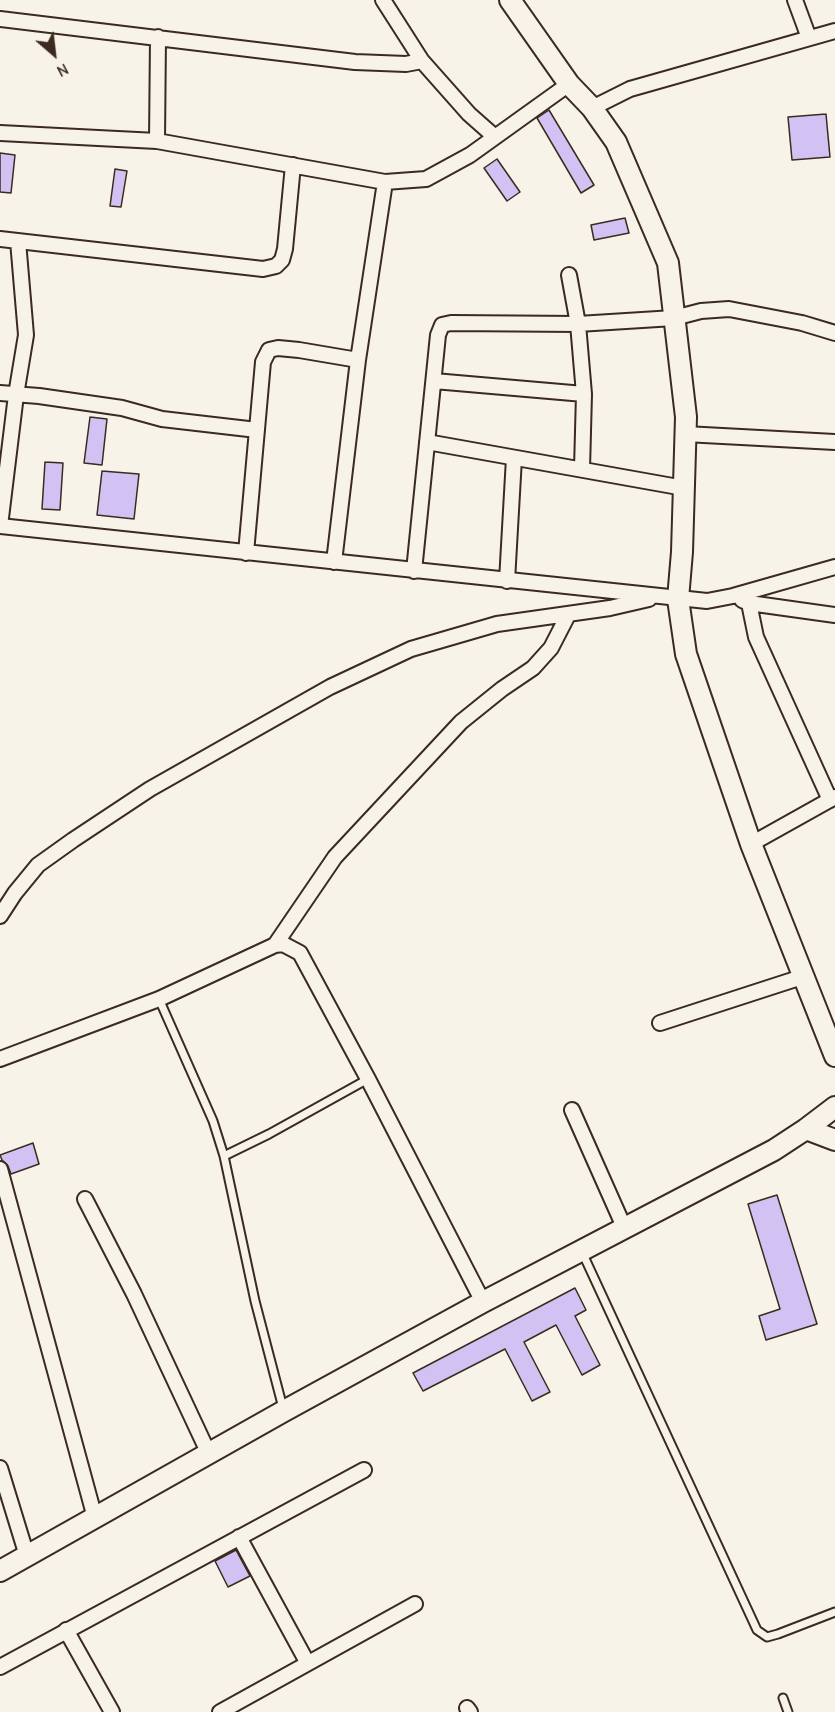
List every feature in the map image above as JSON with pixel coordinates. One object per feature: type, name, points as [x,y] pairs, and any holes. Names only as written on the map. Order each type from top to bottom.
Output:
[{"type":"street","points":[[383,0],[422,61],[469,114],[495,136]]},
{"type":"street","points":[[510,0],[569,84],[592,108],[615,142],[668,263],[686,417],[682,552],[669,598],[751,844],[835,1056]]},
{"type":"street","points":[[795,0],[809,38]]},
{"type":"street","points":[[0,19],[355,63],[422,61]]},
{"type":"street","points":[[592,108],[630,89],[835,31]]},
{"type":"street","points":[[157,141],[158,38]]},
{"type":"street","points":[[0,133],[157,141],[385,182],[426,179],[470,155],[569,84]]},
{"type":"street","points":[[0,239],[263,269],[276,266],[282,260],[285,249],[293,165]]},
{"type":"street","points":[[334,562],[358,360],[385,182]]},
{"type":"street","points":[[18,241],[26,335],[16,395],[0,526],[707,601],[733,596],[835,567]]},
{"type":"street","points":[[569,275],[578,324],[584,394],[582,470]]},
{"type":"street","points":[[414,571],[438,335],[442,325],[450,323],[578,324],[674,318],[701,311],[729,309],[802,323],[835,333]]},
{"type":"street","points":[[246,552],[263,362],[269,350],[278,348],[299,350],[358,360]]},
{"type":"street","points":[[434,381],[584,394]]},
{"type":"street","points":[[0,393],[39,396],[122,408],[162,419],[256,430]]},
{"type":"street","points":[[685,434],[835,442]]},
{"type":"street","points":[[427,442],[684,488]]},
{"type":"street","points":[[507,581],[514,458]]},
{"type":"street","points":[[733,596],[749,603],[835,615]]},
{"type":"street","points":[[0,916],[38,865],[73,840],[150,789],[330,687],[411,649],[497,624],[669,598]]},
{"type":"street","points":[[749,603],[756,637],[832,799],[751,844]]},
{"type":"street","points":[[275,945],[335,857],[461,722],[532,668],[551,648],[568,615]]},
{"type":"street","points":[[0,1059],[159,999],[275,945],[284,944],[300,953],[483,1302]]},
{"type":"street","points":[[660,1023],[805,976]]},
{"type":"street","points":[[0,1571],[208,1452],[483,1302],[774,1149],[835,1107]]},
{"type":"street","points":[[572,1110],[624,1227]]},
{"type":"street","points":[[806,1129],[835,1140]]},
{"type":"street","points":[[0,1169],[95,1518]]},
{"type":"street","points":[[85,1199],[134,1294],[208,1452]]},
{"type":"street","points":[[0,1468],[27,1556]]},
{"type":"street","points":[[0,1667],[364,1470]]},
{"type":"street","points":[[239,1537],[307,1662]]},
{"type":"street","points":[[220,1712],[415,1604]]},
{"type":"street","points":[[66,1630],[111,1712]]},
{"type":"lane","points":[[159,999],[213,1121],[224,1156],[255,1302],[284,1411]]},
{"type":"lane","points":[[224,1156],[269,1134],[368,1079]]},
{"type":"lane","points":[[581,1250],[757,1630],[767,1637],[835,1612]]},
{"type":"lane","points":[[783,1698],[788,1712]]},
{"type":"building","points":[[549,110],[594,185],[581,193],[537,118]]},
{"type":"building","points":[[826,114],[830,157],[792,160],[788,117]]},
{"type":"building","points":[[0,153],[15,155],[11,193],[0,192]]},
{"type":"building","points":[[497,159],[520,192],[507,201],[484,168]]},
{"type":"building","points":[[115,169],[127,171],[121,207],[110,206]]},
{"type":"building","points":[[625,218],[629,233],[594,240],[591,225]]},
{"type":"building","points":[[90,417],[107,419],[102,465],[84,463]]},
{"type":"building","points":[[45,462],[63,463],[60,510],[42,509]]},
{"type":"building","points":[[102,471],[139,474],[134,519],[97,515]]},
{"type":"building","points":[[33,1143],[39,1164],[11,1174],[0,1155]]},
{"type":"building","points":[[777,1195],[817,1324],[766,1340],[759,1316],[780,1309],[748,1204]]},
{"type":"building","points":[[575,1288],[586,1310],[575,1316],[600,1365],[582,1375],[556,1325],[524,1342],[550,1392],[532,1401],[505,1349],[423,1391],[413,1373]]},
{"type":"building","points":[[236,1550],[250,1576],[228,1587],[215,1561]]}]
